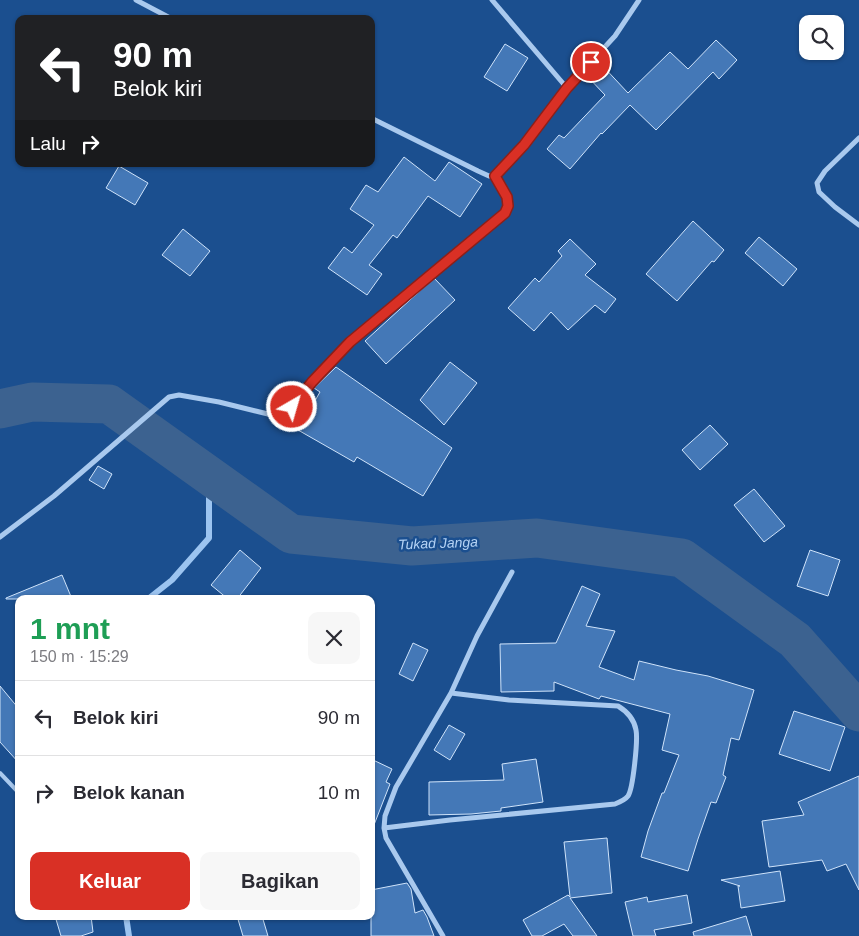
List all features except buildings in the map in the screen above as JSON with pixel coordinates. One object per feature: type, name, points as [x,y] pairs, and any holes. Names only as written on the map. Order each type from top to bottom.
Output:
[{"type":"street","points":[[136,0],[164,15]]},
{"type":"street","points":[[492,0],[567,88]]},
{"type":"street","points":[[495,176],[524,145],[567,88],[615,36],[639,0]]},
{"type":"street","points":[[375,120],[485,175],[495,176]]},
{"type":"street","points":[[859,138],[825,171],[817,183],[820,192],[835,207],[859,225]]},
{"type":"street","points":[[0,537],[54,496],[169,397],[179,396],[218,402],[268,414],[282,413],[292,407],[312,382],[350,342],[505,213],[508,206],[507,197],[495,176]]},
{"type":"street","points":[[443,936],[386,838],[384,828],[385,816],[396,787],[451,693],[477,636],[512,572]]},
{"type":"street","points":[[384,828],[615,804],[627,798],[630,792],[636,731],[628,712],[618,706],[509,700],[451,693]]},
{"type":"lane","points":[[0,773],[15,789]]},
{"type":"waterway","name":"Tukad Janga","points":[[0,409],[32,402],[109,404],[291,534],[412,546],[537,538],[682,558],[795,640],[859,712]]},
{"type":"waterway","points":[[153,595],[172,580],[209,538],[209,475]]},
{"type":"waterway","points":[[127,920],[129,936]]},
{"type":"route","points":[[292,407],[312,382],[350,342],[505,213],[508,206],[507,197],[495,176],[524,145],[567,88],[591,62]]}]
